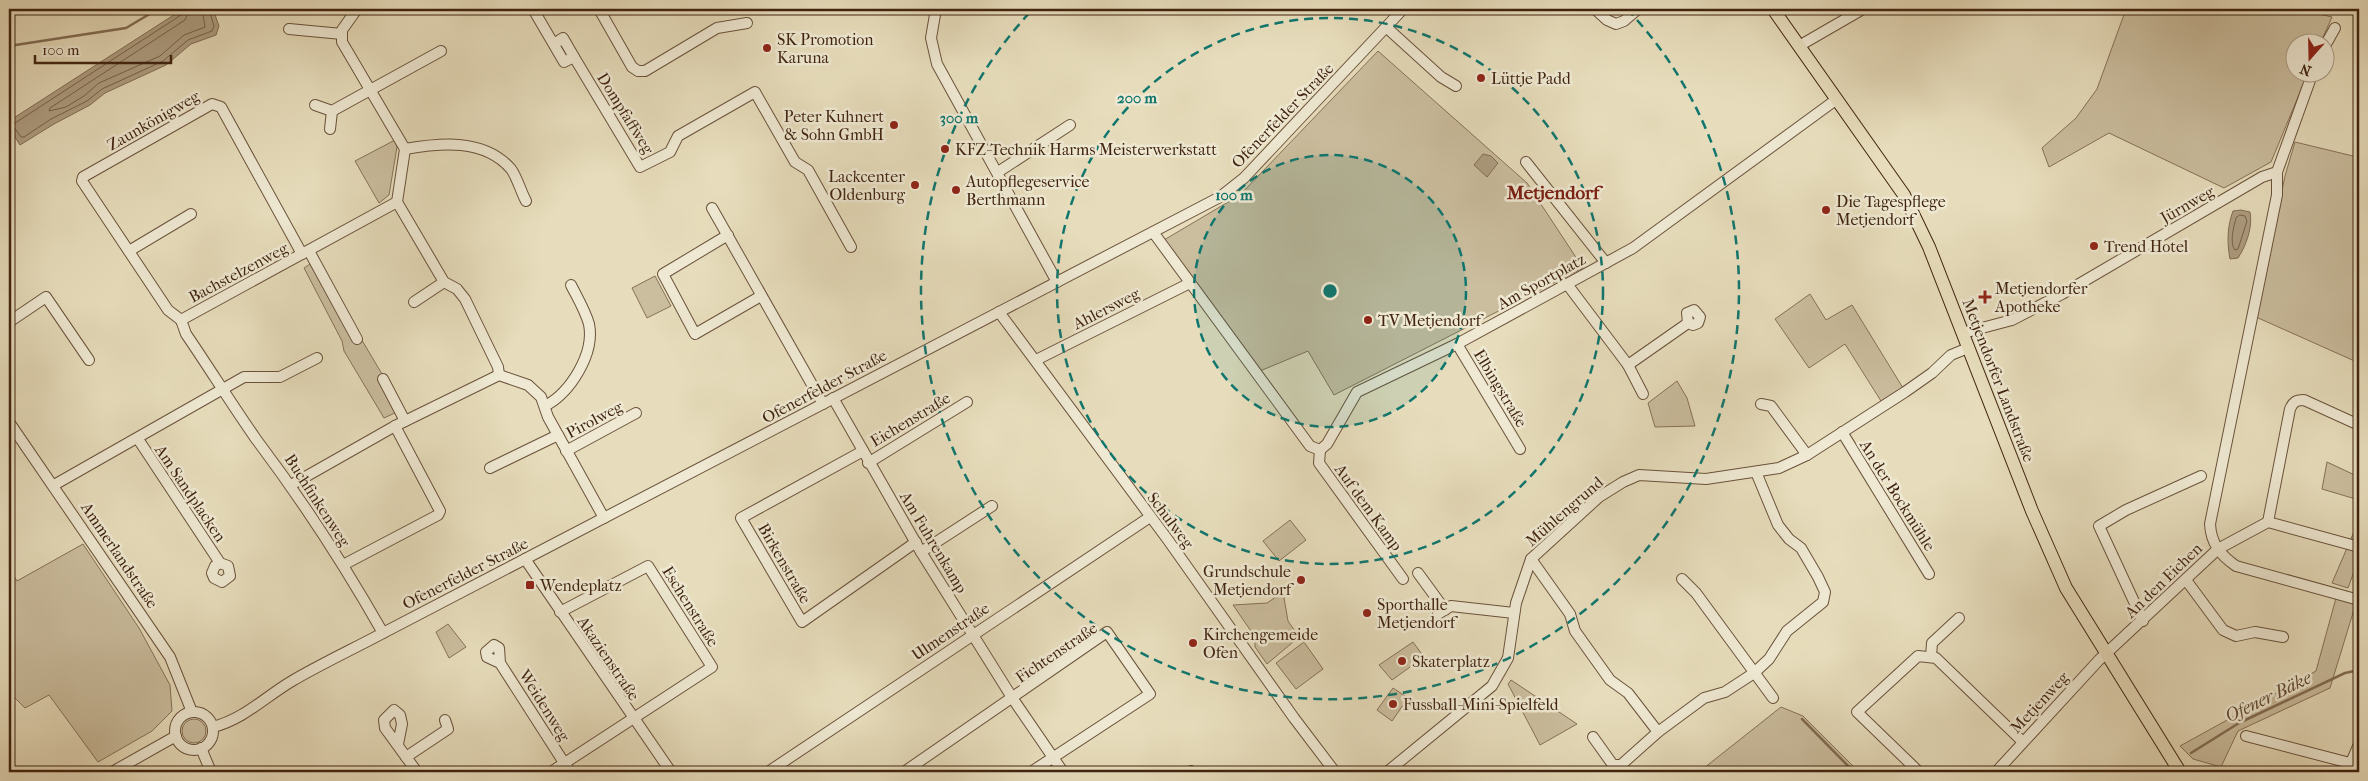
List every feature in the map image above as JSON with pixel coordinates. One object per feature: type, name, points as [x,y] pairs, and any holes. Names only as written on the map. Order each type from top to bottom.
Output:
[{"type":"main road","name":"Metjendorfer Landstraße","points":[[1773,9],[1904,195],[1929,247],[2051,557],[2073,602],[2180,772]]},
{"type":"street","points":[[357,9],[345,23],[342,42],[405,149],[397,202],[444,282],[457,289],[465,299],[498,367],[499,375]]},
{"type":"street","name":"Dompfaffweg","points":[[533,9],[554,44],[563,38],[640,167],[670,152],[678,136],[755,92],[795,162],[808,170],[851,247]]},
{"type":"street","points":[[599,9],[632,67],[638,71],[645,71],[716,28],[748,23]]},
{"type":"street","points":[[936,9],[931,38],[937,64],[1058,282]]},
{"type":"street","name":"Ofenerfelder Straße","points":[[213,727],[225,724],[254,709],[291,682],[383,633],[1220,197],[1244,178],[1403,9]]},
{"type":"street","points":[[1595,9],[1607,20],[1616,24],[1624,21],[1638,9]]},
{"type":"street","points":[[1799,46],[1863,9]]},
{"type":"street","points":[[1386,27],[1442,77],[1456,86]]},
{"type":"street","points":[[2333,32],[2335,28]]},
{"type":"street","points":[[289,30],[342,34]]},
{"type":"street","points":[[315,105],[332,111],[441,51]]},
{"type":"street","points":[[2309,82],[2277,172],[2277,195],[2210,524],[2211,538],[2218,549],[2268,522],[2359,547]]},
{"type":"street","name":"Am Sportplatz","points":[[1320,450],[1327,444],[1357,392],[1457,344],[1633,248],[1837,99]]},
{"type":"street","name":"Zaunkönigweg","points":[[182,320],[168,310],[83,186],[83,178],[212,104],[221,107],[306,253]]},
{"type":"street","points":[[330,129],[332,111]]},
{"type":"street","points":[[998,172],[1070,125]]},
{"type":"street","points":[[405,149],[440,143],[462,144],[486,152],[512,170],[526,201]]},
{"type":"street","points":[[1526,162],[1606,263]]},
{"type":"street","name":"Jürnweg","points":[[1963,333],[2012,320],[2062,294],[2262,177],[2277,172]]},
{"type":"street","name":"Bachstelzenweg","points":[[182,320],[397,202]]},
{"type":"street","points":[[712,208],[823,404]]},
{"type":"street","points":[[129,251],[191,214]]},
{"type":"street","points":[[1153,232],[1310,446],[1320,450]]},
{"type":"street","points":[[728,235],[663,274],[695,334],[761,296]]},
{"type":"street","name":"Bachstelzenweg","points":[[306,253],[357,339]]},
{"type":"street","points":[[414,302],[444,282]]},
{"type":"street","name":"Ahlersweg","points":[[1036,360],[1190,283]]},
{"type":"street","points":[[1567,284],[1628,365],[1643,394]]},
{"type":"street","points":[[545,406],[559,397],[570,384],[583,363],[588,346],[589,326],[584,310],[571,285]]},
{"type":"street","points":[[9,322],[46,297],[89,360]]},
{"type":"street","name":"Schulweg","points":[[999,312],[1036,360],[1335,772]]},
{"type":"street","name":"Buchfinkenweg","points":[[182,320],[186,334],[257,440],[291,485],[343,565],[383,633]]},
{"type":"street","points":[[1628,365],[1688,323]]},
{"type":"street","name":"Elbingstraße","points":[[1457,344],[1520,449]]},
{"type":"street","name":"Mühlengrund","points":[[1387,772],[1492,686],[1508,658],[1514,613],[1531,559],[1592,504],[1631,477],[1650,475],[1706,478],[1779,468],[1807,455],[1932,373],[1951,355],[1968,348]]},
{"type":"street","points":[[223,388],[244,377],[280,376],[316,358]]},
{"type":"street","points":[[291,485],[400,423],[499,375],[528,384],[541,397],[566,451],[604,518]]},
{"type":"street","points":[[343,565],[438,515],[440,511],[400,423],[383,379]]},
{"type":"street","name":"Am Sandplacken","points":[[54,485],[138,439],[223,388]]},
{"type":"street","name":"Am Fuhrenkamp","points":[[833,398],[868,463],[921,552],[1012,698],[1063,772]]},
{"type":"street","points":[[2268,522],[2290,409],[2293,403],[2297,400],[2304,400],[2359,425]]},
{"type":"street","name":"Eichenstraße","points":[[868,463],[967,402]]},
{"type":"street","points":[[1761,404],[1771,406],[1807,455]]},
{"type":"street","name":"Pirolweg","points":[[566,451],[636,413]]},
{"type":"street","name":"Ammerlandstraße","points":[[9,422],[12,433],[54,485],[170,656],[192,712]]},
{"type":"street","name":"An der Bockmühle","points":[[1842,432],[1929,574]]},
{"type":"street","points":[[490,468],[558,435]]},
{"type":"street","name":"Am Sandplacken","points":[[138,439],[220,563]]},
{"type":"street","name":"Auf dem Kamp","points":[[1320,450],[1319,463],[1403,579]]},
{"type":"street","name":"Birkenstraße","points":[[863,452],[741,518],[802,622],[874,574],[916,542]]},
{"type":"street","points":[[1594,737],[1613,765],[1621,765],[1658,732],[1704,698],[1726,692],[1754,673],[1769,659],[1787,631],[1823,602],[1824,592],[1801,548],[1789,539],[1778,525],[1756,472]]},
{"type":"street","points":[[2143,621],[2099,526],[2150,498],[2201,476]]},
{"type":"street","points":[[921,552],[992,506]]},
{"type":"street","name":"Ulmenstraße","points":[[768,772],[972,634],[1150,517]]},
{"type":"street","name":"An den Eichen","points":[[2105,654],[2143,621],[2218,549],[2236,566],[2250,572],[2359,600]]},
{"type":"street","points":[[1531,559],[1570,614],[1575,631],[1610,680],[1628,693],[1658,732]]},
{"type":"street","name":"Akazienstraße","points":[[525,560],[671,772]]},
{"type":"street","name":"Eschenstraße","points":[[560,612],[648,566],[712,666],[632,718]]},
{"type":"street","points":[[1418,573],[1441,612],[1451,606],[1514,613]]},
{"type":"street","points":[[1682,579],[1696,593],[1772,698]]},
{"type":"street","points":[[2186,580],[2223,630],[2236,636],[2255,632],[2283,637]]},
{"type":"street","points":[[1931,657],[1932,643],[1959,618]]},
{"type":"street","name":"Fichtenstraße","points":[[1012,698],[1108,632],[1150,694],[1054,757]]},
{"type":"street","name":"Metjenweg","points":[[1996,772],[2105,654]]},
{"type":"street","points":[[1919,772],[1857,712],[1918,656],[1936,658],[2023,742]]},
{"type":"street","name":"Weidenweg","points":[[500,663],[567,768]]},
{"type":"street","points":[[904,772],[1012,698]]},
{"type":"street","points":[[192,712],[208,717],[213,727],[212,738],[201,748],[186,748],[176,736],[178,720],[192,712]]},
{"type":"street","points":[[551,772],[567,768],[632,718]]},
{"type":"street","points":[[406,756],[448,729],[445,720]]},
{"type":"street","points":[[112,772],[176,736]]},
{"type":"street","points":[[2246,736],[2299,748],[2349,768],[2359,744]]},
{"type":"street","points":[[398,744],[417,772]]},
{"type":"street","points":[[201,748],[211,772]]},
{"type":"street","points":[[1031,772],[1054,757]]},
{"type":"shaded area","points":[[2126,9],[2297,9],[2332,17],[2325,32],[2286,32],[2286,82],[2304,82],[2271,162],[2224,188],[2109,133],[2049,167],[2042,148],[2076,118],[2097,89]]},
{"type":"shaded area","points":[[1378,51],[1527,183],[1583,268],[1334,395],[1308,351],[1260,371],[1164,240],[1240,195]]},
{"type":"shaded area","points":[[395,140],[397,147],[389,195],[379,203],[355,161]]},
{"type":"shaded area","points":[[2295,142],[2353,156],[2359,154],[2359,363],[2256,317],[2285,176]]},
{"type":"shaded area","points":[[315,261],[382,374],[378,376],[397,412],[384,418],[344,351],[342,341],[304,268]]},
{"type":"shaded area","points":[[655,276],[671,306],[647,318],[632,288]]},
{"type":"shaded area","points":[[1810,294],[1826,320],[1852,305],[1903,388],[1881,401],[1845,344],[1809,368],[1775,319]]},
{"type":"shaded area","points":[[1677,381],[1687,398],[1695,426],[1655,427],[1648,403]]},
{"type":"shaded area","points":[[2327,462],[2359,477],[2359,500],[2322,489]]},
{"type":"shaded area","points":[[1290,520],[1306,540],[1279,561],[1263,541]]},
{"type":"shaded area","points":[[2359,520],[2359,558],[2348,588],[2332,583]]},
{"type":"shaded area","points":[[83,544],[139,628],[170,685],[172,711],[152,731],[98,762],[49,695],[25,708],[9,692],[9,568],[17,581]]},
{"type":"shaded area","points":[[1283,592],[1288,621],[1299,637],[1267,664],[1255,647],[1255,637],[1233,605],[1267,603]]},
{"type":"shaded area","points":[[2336,598],[2356,603],[2330,688],[2238,731],[2221,767],[2193,759],[2180,746],[2316,671]]},
{"type":"shaded area","points":[[448,624],[466,647],[449,658],[436,632]]},
{"type":"shaded area","points":[[1304,642],[1323,669],[1296,689],[1276,663]]},
{"type":"shaded area","name":"Skaterplatz","points":[[1413,642],[1424,657],[1392,680],[1379,665]]},
{"type":"shaded area","points":[[1511,680],[1577,724],[1540,745],[1508,684]]},
{"type":"shaded area","name":"Fussball-Mini-Spielfeld","points":[[1393,688],[1408,698],[1392,721],[1377,710]]},
{"type":"shaded area","points":[[1781,707],[1803,716],[1859,772],[1699,772]]},
{"type":"shaded area","points":[[194,719],[203,722],[206,731],[203,740],[194,743],[185,740],[182,731],[185,722]]},
{"type":"water","points":[[183,9],[213,9],[219,26],[216,35],[191,44],[166,65],[105,93],[90,105],[20,145],[9,127],[9,121]]},
{"type":"water","points":[[1483,154],[1491,156],[1498,163],[1487,177],[1474,165]]},
{"type":"water","points":[[2233,211],[2250,212],[2250,230],[2244,248],[2238,258],[2230,259],[2228,241],[2230,223]]},
{"type":"waterway","points":[[9,46],[126,28],[158,9]]},
{"type":"waterway","name":"Ofener Bäke","points":[[2191,753],[2239,723],[2345,673],[2359,670]]},
{"type":"waterway","points":[[1802,719],[1854,772]]},
{"type":"place","name":"SK Promotion Karuna","points":[[767,48]]},
{"type":"place","name":"Lüttje Padd","points":[[1481,78]]},
{"type":"place","name":"Peter Kuhnert & Sohn GmbH","points":[[894,125]]},
{"type":"place","name":"KFZ-Technik Harms Meisterwerkstatt","points":[[945,149]]},
{"type":"place","name":"Lackcenter Oldenburg","points":[[915,185]]},
{"type":"place","name":"Autopflegeservice Berthmann","points":[[956,190]]},
{"type":"place","name":"Die Tagespflege Metjendorf","points":[[1826,210]]},
{"type":"place","name":"Trend Hotel","points":[[2094,246]]},
{"type":"place","name":"Metjendorfer Apotheke","points":[[1985,297]]},
{"type":"place","name":"TV Metjendorf","points":[[1368,320]]},
{"type":"place","name":"Grundschule Metjendorf","points":[[1301,580]]},
{"type":"place","name":"Wendeplatz","points":[[530,585]]},
{"type":"place","name":"Sporthalle Metjendorf","points":[[1367,613]]},
{"type":"place","name":"Kirchengemeide Ofen","points":[[1193,643]]},
{"type":"place","name":"Skaterplatz","points":[[1402,661]]},
{"type":"place","name":"Fussball-Mini-Spielfeld","points":[[1393,704]]},
{"type":"district","name":"Metjendorf","points":[[1553,192]]}]
